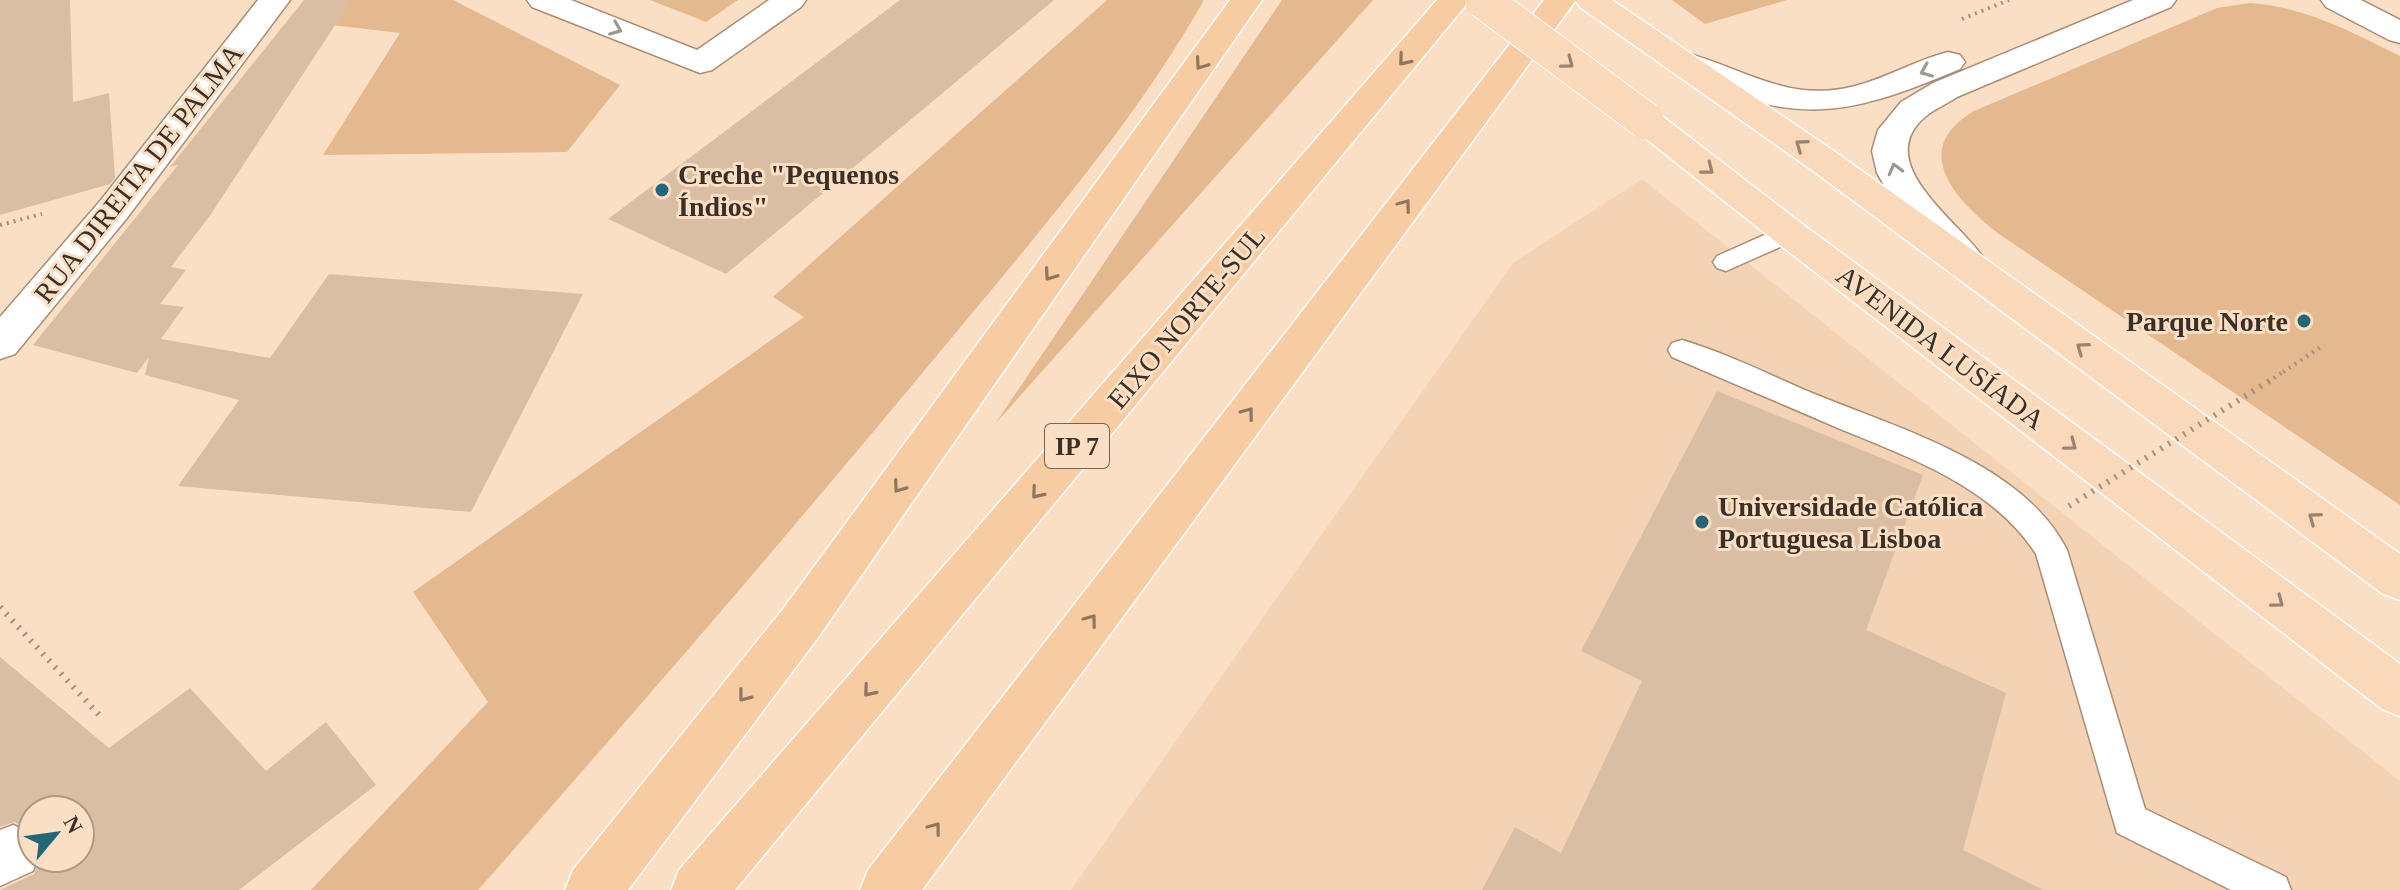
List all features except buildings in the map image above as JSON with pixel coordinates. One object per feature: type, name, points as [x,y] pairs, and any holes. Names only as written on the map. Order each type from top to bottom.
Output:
[{"type":"highway","points":[[593,890],[800,624],[1246,0]]},
{"type":"highway","name":"EIXO NORTE-SUL","points":[[699,890],[1454,0]]},
{"type":"highway","points":[[888,890],[1560,0]]},
{"type":"main road","name":"AVENIDA LUSÍADA","points":[[1483,0],[2400,693]]},
{"type":"main road","points":[[1591,0],[1978,272],[2400,580]]},
{"type":"street","name":"RUA DIREITA DE PALMA","points":[[7,326],[114,209],[274,0]]},
{"type":"street","points":[[543,0],[700,63],[790,0]]},
{"type":"street","points":[[1682,62],[1732,84],[1777,97],[1835,100],[1898,82],[2102,0]]},
{"type":"street","points":[[1978,272],[1906,196],[1898,182],[1890,147],[1895,129],[1904,115],[1920,102],[1945,90],[2160,0]]},
{"type":"street","points":[[2337,0],[2400,33]]},
{"type":"street","points":[[2388,0],[2400,10]]},
{"type":"lane","points":[[1726,262],[1789,233]]},
{"type":"lane","points":[[1682,350],[1930,454],[1987,485],[2033,523],[2051,550],[2130,821],[2272,890]]},
{"type":"path","points":[[2069,506],[2324,345]]},
{"type":"path","points":[[2219,399],[2232,408]]},
{"type":"path","points":[[0,607],[100,716]]},
{"type":"shaded area","points":[[308,0],[453,0],[620,85],[567,152],[323,155],[400,33],[289,20]]},
{"type":"shaded area","points":[[650,0],[738,0],[706,22]]},
{"type":"shaded area","points":[[1107,0],[1204,0],[1145,93],[1045,225],[768,556],[478,890],[311,890],[488,702],[413,592],[804,317],[773,297]]},
{"type":"shaded area","points":[[1282,0],[1373,0],[995,424]]},
{"type":"shaded area","points":[[1672,0],[1787,0],[1705,24]]},
{"type":"shaded area","points":[[2250,3],[2309,15],[2400,56],[2400,505],[1999,234],[1968,206],[1946,175],[1942,158],[1944,142],[1954,126],[1974,111],[2217,8]]},
{"type":"shaded area","name":"Universidade Católica Portuguesa Lisboa","points":[[1642,179],[2400,781],[2400,890],[1071,890],[1513,263]]},
{"type":"place","name":"Creche \"Pequenos Índios\"","points":[[662,190]]},
{"type":"place","name":"Parque Norte","points":[[2304,321]]},
{"type":"place","name":"Universidade Católica Portuguesa Lisboa","points":[[1702,522]]}]
